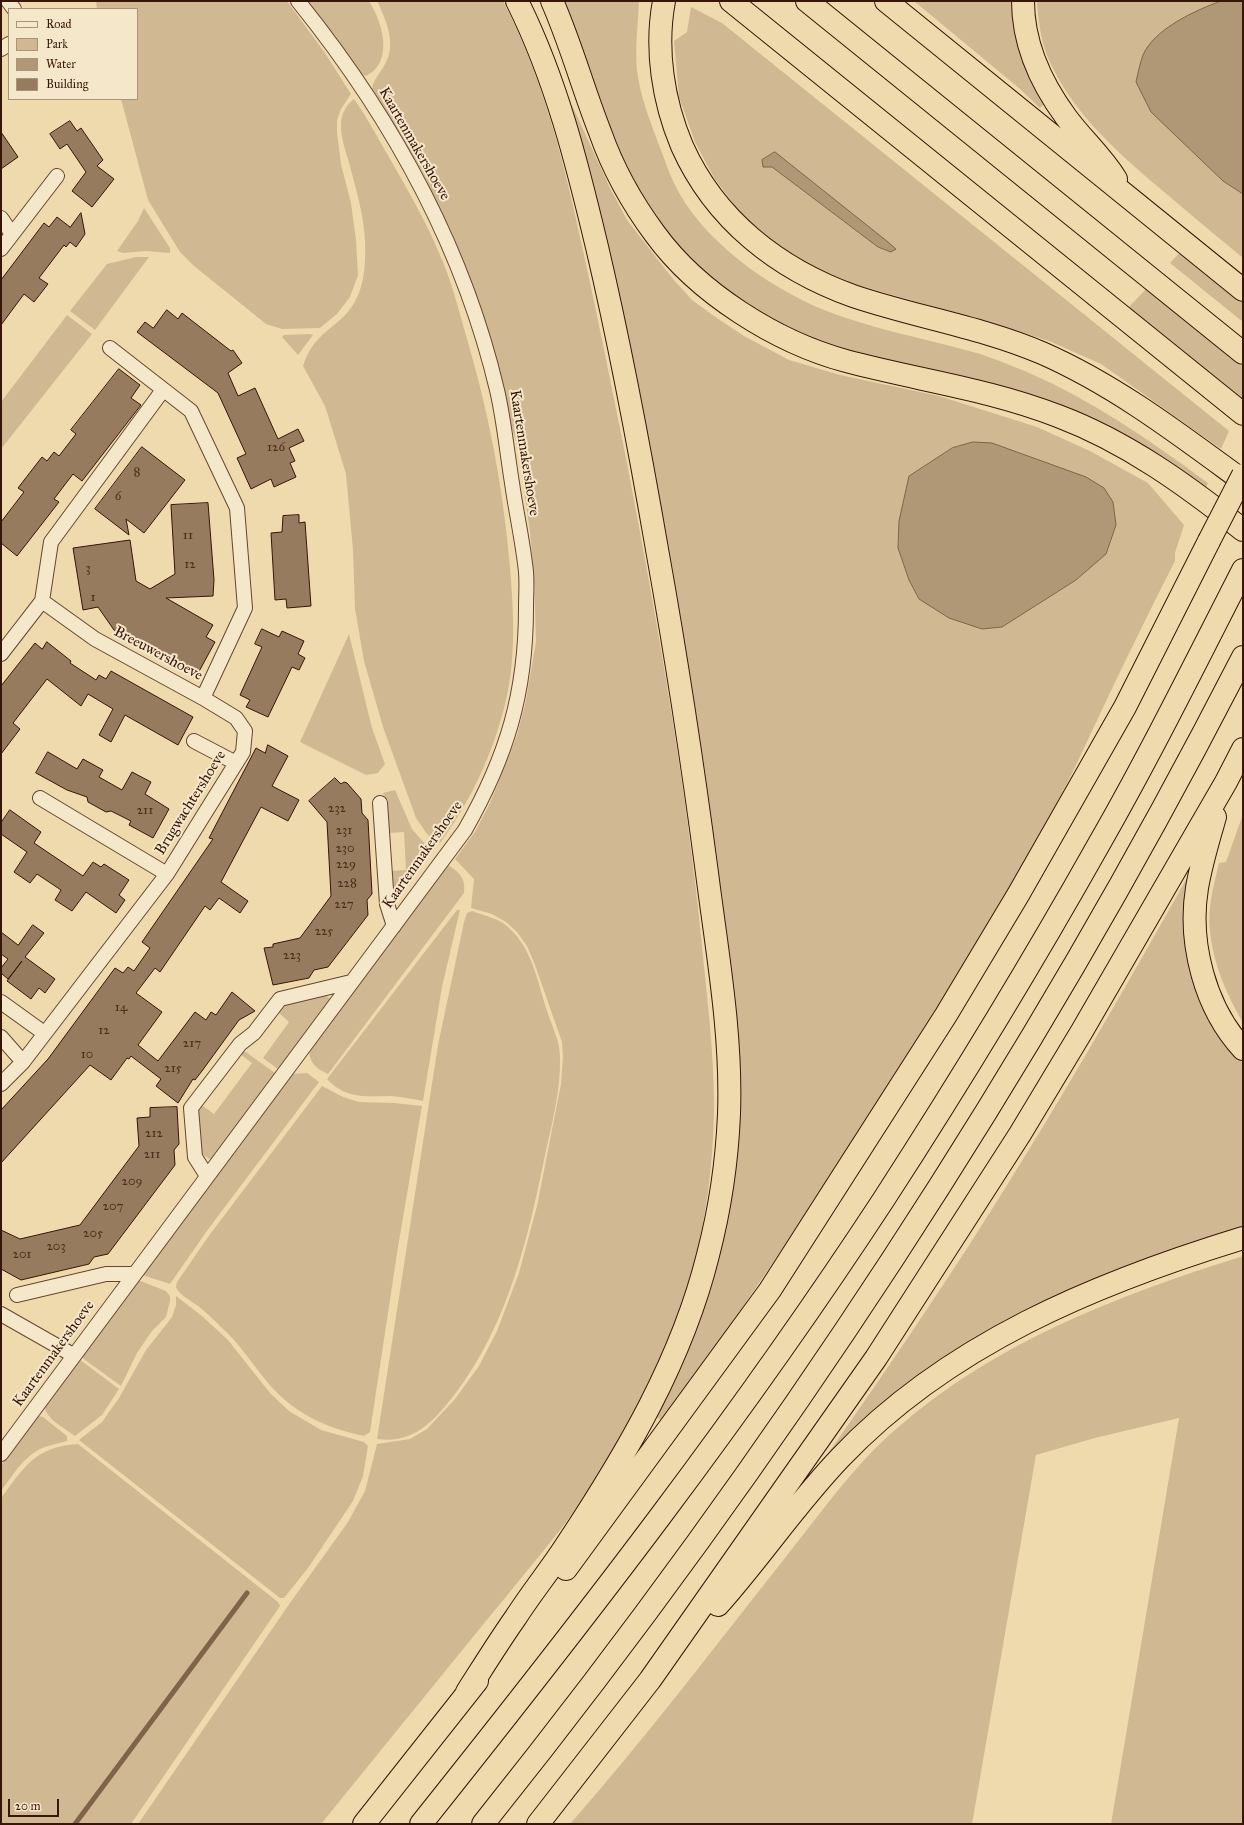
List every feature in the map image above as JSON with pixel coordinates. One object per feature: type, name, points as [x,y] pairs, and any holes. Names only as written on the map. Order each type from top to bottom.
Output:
[{"type":"highway","points":[[467,1692],[515,1617],[566,1546],[611,1474],[644,1418],[675,1352],[692,1310],[708,1257],[725,1166],[729,1110],[728,1057],[722,984],[696,790],[679,678],[639,447],[617,335],[577,164],[540,51],[517,1]]},
{"type":"highway","points":[[552,1],[566,34],[600,133],[615,168],[631,199],[656,236],[684,266],[728,305],[766,329],[845,361],[982,392],[1058,416],[1086,428],[1130,450],[1165,471],[1243,530]]},
{"type":"highway","points":[[664,1],[660,37],[662,71],[666,98],[677,132],[692,165],[708,191],[730,219],[755,242],[788,266],[827,286],[883,305],[984,333],[1039,352],[1064,363],[1147,412],[1243,481]]},
{"type":"highway","points":[[731,1],[1243,414]]},
{"type":"highway","points":[[807,1],[1243,353]]},
{"type":"highway","points":[[886,1],[1243,290]]},
{"type":"highway","points":[[1023,1],[1023,20],[1036,68],[1066,117],[1104,159],[1127,197]]},
{"type":"highway","points":[[364,1824],[467,1692],[510,1642],[592,1536],[752,1315],[874,1131],[1002,922],[1073,800],[1169,623],[1243,475]]},
{"type":"highway","points":[[421,1824],[545,1668],[720,1435],[882,1202],[965,1072],[1101,842],[1172,712],[1243,570]]},
{"type":"highway","points":[[483,1824],[590,1686],[714,1519],[803,1393],[866,1300],[1033,1036],[1132,865],[1243,657]]},
{"type":"highway","points":[[538,1824],[650,1680],[876,1358],[1020,1134],[1078,1038],[1226,782],[1243,749]]},
{"type":"highway","points":[[1226,782],[1206,850],[1197,889],[1194,934],[1201,967],[1220,1018],[1243,1049]]},
{"type":"highway","points":[[650,1680],[721,1602],[805,1497],[841,1457],[887,1414],[935,1377],[991,1340],[1042,1313],[1106,1286],[1190,1254],[1243,1238]]},
{"type":"street","name":"Kaartenmakershoeve","points":[[1,1454],[465,830],[481,802],[507,738],[518,703],[522,677],[526,623],[526,572],[497,390],[472,306],[450,248],[424,191],[394,139],[341,57],[298,1]]},
{"type":"street","points":[[1,249],[56,176]]},
{"type":"street","points":[[1,218],[12,234]]},
{"type":"street","name":"Breeuwershoeve","points":[[42,601],[95,639],[204,698],[245,608],[239,516],[237,508],[191,411],[110,348]]},
{"type":"street","points":[[1,654],[42,601],[51,542],[164,390]]},
{"type":"street","name":"Brugwachtershoeve","points":[[1,1084],[23,1062],[167,874],[243,752],[245,731],[236,718],[229,712],[204,698]]},
{"type":"street","points":[[194,741],[236,763]]},
{"type":"street","name":"Brugwachtershoeve","points":[[40,798],[167,874]]},
{"type":"street","name":"Kaartenmakershoeve","points":[[380,803],[386,904],[394,926]]},
{"type":"street","points":[[207,1176],[195,1157],[191,1108],[240,1044],[254,1033],[280,999],[351,982]]},
{"type":"street","points":[[1,1002],[44,1033]]},
{"type":"street","points":[[1,1037],[23,1062]]},
{"type":"street","name":"Kaartenmakershoeve","points":[[18,1295],[106,1274],[134,1274]]},
{"type":"street","points":[[1,1314],[74,1355]]},
{"type":"green space","points":[[96,1],[287,1],[325,53],[351,94],[341,109],[337,120],[337,133],[341,164],[351,203],[356,240],[358,275],[350,297],[337,314],[320,328],[282,329],[266,324],[194,266],[180,252],[148,200],[121,100],[138,100],[138,8],[97,8]]},
{"type":"green space","points":[[308,1],[369,1],[378,19],[383,41],[381,61],[375,70],[366,76],[363,75]]},
{"type":"green space","points":[[377,1],[503,1],[531,62],[561,157],[595,305],[626,458],[670,701],[688,823],[712,1044],[714,1084],[712,1154],[706,1207],[689,1284],[670,1336],[645,1393],[599,1474],[582,1500],[543,1552],[321,1824],[138,1824],[290,1603],[348,1522],[365,1491],[377,1444],[410,1439],[427,1429],[455,1399],[479,1366],[497,1331],[519,1273],[537,1206],[561,1084],[563,1057],[562,1042],[527,946],[517,932],[506,922],[492,914],[471,908],[474,879],[455,859],[475,832],[490,803],[517,735],[525,705],[536,642],[534,577],[530,532],[518,448],[510,422],[505,390],[471,282],[452,233],[422,171],[372,89],[374,82],[388,56],[390,48],[387,24]]},
{"type":"green space","points":[[562,1],[639,1],[636,53],[638,80],[652,127],[668,169],[686,204],[718,242],[738,259],[781,288],[824,310],[860,323],[980,354],[1051,383],[1098,408],[1165,452],[1208,483],[1205,490],[1138,445],[1072,409],[1029,396],[852,355],[802,338],[748,309],[697,269],[662,229],[632,187]]},
{"type":"green space","points":[[914,1],[1015,1],[1045,103],[1040,108],[1020,89]]},
{"type":"green space","points":[[1037,1],[1221,1],[1200,9],[1160,34],[1192,151],[1223,181],[1243,194],[1243,258],[1110,144],[1082,113],[1070,97],[1049,60],[1040,31]]},
{"type":"green space","points":[[691,7],[722,23],[1229,431],[1221,449],[1101,364],[1049,341],[857,285],[812,266],[790,253],[759,231],[735,206],[714,178],[695,142],[679,97],[674,41],[687,32]],"holes":[[[772,167],[895,249],[878,247]]]},
{"type":"green space","points":[[354,99],[372,127],[416,205],[435,242],[448,276],[475,366],[488,419],[506,529],[512,596],[513,634],[512,660],[504,707],[497,732],[478,780],[454,824],[440,843],[427,834],[416,818],[383,727],[364,661],[355,609],[353,550],[346,474],[325,406],[303,366],[313,345],[348,312],[359,293],[362,284],[365,263],[363,223],[358,196],[341,128],[344,112],[349,103]]},
{"type":"green space","points":[[572,105],[610,188],[627,220],[673,279],[692,300],[714,316],[744,336],[789,360],[840,375],[939,396],[1037,427],[1090,451],[1148,483],[1184,525],[1175,553],[1175,561],[1127,657],[1064,790],[1013,881],[919,1039],[870,1117],[768,1270],[663,1421],[654,1416],[716,1248],[726,982],[567,106]],"holes":[[[952,448],[1106,554],[1076,580],[1002,627],[919,599],[909,580],[898,548],[909,476]]]},
{"type":"green space","points":[[144,208],[170,248],[170,253],[146,251],[123,253],[117,251],[138,221]]},
{"type":"green space","points":[[1181,251],[1243,301],[1243,322],[1170,263]]},
{"type":"green space","points":[[136,257],[149,257],[95,330],[70,311],[107,264]]},
{"type":"green space","points":[[1146,289],[1243,367],[1243,402],[1127,309]]},
{"type":"green space","points":[[67,315],[92,334],[1,449],[1,402]]},
{"type":"green space","points":[[284,335],[313,335],[298,355],[282,337]]},
{"type":"green space","points":[[349,634],[372,728],[385,764],[378,773],[366,775],[300,742]]},
{"type":"green space","points":[[395,790],[412,829],[432,852],[393,902],[391,871],[406,870],[404,832],[389,833],[387,807],[383,793]]},
{"type":"green space","points":[[1243,814],[1243,1023],[1226,990],[1214,955],[1209,914],[1219,863],[1226,862]]},
{"type":"green space","points":[[448,865],[463,879],[464,893],[328,1074],[321,1070],[313,1063],[309,1051]]},
{"type":"green space","points":[[1192,869],[1190,880],[1230,1048],[1243,1064],[1243,1234],[978,1344],[782,1520],[969,1246],[1095,1039]]},
{"type":"green space","points":[[457,910],[460,910],[442,987],[423,1101],[404,1097],[349,1094],[334,1086],[327,1079]]},
{"type":"green space","points":[[472,911],[496,920],[509,928],[517,936],[529,956],[559,1045],[560,1069],[556,1106],[523,1249],[514,1280],[489,1339],[455,1394],[431,1421],[412,1434],[402,1438],[390,1440],[377,1439],[438,1045],[464,922],[467,913]]},
{"type":"green space","points":[[325,995],[331,999],[278,1069],[263,1058],[289,1022],[278,1012],[283,1005]]},
{"type":"green space","points":[[243,1050],[275,1073],[211,1160],[201,1153],[198,1110],[203,1106],[214,1114],[252,1063],[240,1054]]},
{"type":"green space","points":[[307,1073],[319,1082],[209,1228],[170,1284],[142,1275],[292,1074]]},
{"type":"green space","points":[[322,1086],[343,1097],[359,1102],[394,1103],[422,1106],[398,1247],[370,1432],[364,1436],[321,1423],[285,1400],[274,1390],[229,1334],[200,1307],[180,1293],[176,1287],[177,1282],[208,1237]]},
{"type":"green space","points":[[1243,1256],[1243,1824],[1111,1824],[1179,1418],[1095,1438],[1036,1455],[972,1824],[570,1824],[651,1727],[850,1476],[896,1429],[934,1398],[975,1371],[1017,1346],[1060,1324],[1150,1287]]},
{"type":"green space","points":[[138,1280],[166,1291],[170,1296],[170,1301],[166,1317],[152,1331],[137,1353],[121,1386],[81,1357]]},
{"type":"green space","points":[[176,1296],[202,1316],[228,1340],[270,1393],[289,1411],[321,1430],[364,1442],[368,1446],[363,1476],[353,1501],[308,1568],[284,1598],[280,1598],[79,1440],[102,1422],[119,1398],[146,1350],[172,1317],[176,1305]]},
{"type":"green space","points":[[79,1359],[119,1389],[102,1415],[75,1436],[61,1427],[48,1415],[45,1406]]},
{"type":"green space","points":[[37,1416],[43,1417],[67,1436],[67,1441],[48,1446],[33,1453],[21,1464],[1,1491],[1,1465]]},
{"type":"green space","points":[[78,1444],[278,1602],[280,1606],[131,1824],[1,1824],[1,1498],[17,1476],[32,1460],[51,1449]]},
{"type":"water","points":[[1221,1],[1243,1],[1243,194],[1223,181],[1151,112],[1136,82],[1143,55],[1148,46],[1156,37],[1188,15]]},
{"type":"water","points":[[775,152],[896,249],[891,252],[878,247],[772,167],[763,167],[762,160]]},
{"type":"water","points":[[973,442],[992,443],[1086,477],[1104,488],[1113,502],[1116,525],[1106,554],[1076,580],[1002,627],[982,629],[949,618],[919,599],[909,580],[898,548],[899,521],[909,476],[952,448]]},
{"type":"building","points":[[70,121],[77,131],[81,128],[103,160],[97,166],[114,179],[92,207],[72,191],[86,172],[67,144],[60,149],[50,134]]},
{"type":"building","points":[[1,132],[18,157],[1,169]]},
{"type":"building","points":[[81,213],[85,234],[76,247],[70,242],[66,247],[64,245],[39,278],[48,284],[34,302],[24,294],[1,325],[1,280],[44,223],[49,227],[57,217],[70,227]]},
{"type":"building","points":[[167,310],[178,319],[182,313],[231,351],[233,350],[242,363],[228,373],[238,396],[255,388],[278,439],[298,429],[304,441],[289,448],[295,461],[290,463],[296,477],[274,487],[271,479],[251,489],[237,458],[246,454],[218,393],[137,332],[145,322],[153,328]]},
{"type":"building","points":[[119,369],[140,385],[131,398],[141,405],[82,481],[73,474],[54,499],[59,502],[17,556],[1,543],[1,522],[24,492],[18,488],[42,457],[47,461],[54,452],[59,456],[76,434],[71,430]]},
{"type":"building","points":[[142,447],[185,480],[144,533],[126,519],[129,535],[95,509]]},
{"type":"building","points":[[208,503],[214,580],[213,596],[166,598],[213,625],[206,637],[215,642],[196,677],[114,630],[98,607],[83,610],[73,548],[130,540],[136,581],[150,589],[175,574],[171,505]]},
{"type":"building","points":[[299,515],[299,523],[305,522],[311,606],[287,608],[286,599],[275,600],[271,533],[282,532],[283,516]]},
{"type":"building","points":[[262,629],[279,637],[282,631],[304,641],[298,654],[305,658],[299,670],[292,667],[268,717],[246,707],[250,700],[240,695],[262,647],[255,644]]},
{"type":"building","points":[[47,642],[71,661],[70,663],[96,680],[99,675],[106,679],[111,671],[193,717],[178,745],[125,715],[111,742],[99,735],[113,709],[88,694],[81,706],[47,679],[13,723],[20,729],[1,754],[1,686],[35,643],[42,649]]},
{"type":"building","points":[[268,745],[288,756],[272,786],[299,800],[288,821],[261,807],[221,882],[248,901],[240,913],[219,898],[210,910],[205,906],[160,972],[155,968],[136,993],[162,1012],[138,1045],[158,1061],[195,1012],[206,1020],[211,1012],[216,1015],[232,992],[255,1011],[239,1020],[195,1080],[193,1079],[178,1103],[156,1086],[161,1079],[131,1056],[129,1059],[127,1058],[111,1080],[90,1065],[1,1163],[1,1110],[48,1059],[115,968],[123,973],[128,967],[134,971],[150,948],[142,942],[213,839],[209,838],[256,748],[265,753]]},
{"type":"building","points":[[48,752],[77,769],[83,759],[103,770],[99,777],[122,790],[132,772],[151,782],[145,794],[169,809],[153,838],[129,825],[131,821],[111,811],[106,812],[88,802],[87,797],[67,790],[36,773]]},
{"type":"building","points":[[335,778],[341,784],[344,782],[347,783],[361,799],[362,813],[368,820],[372,894],[367,900],[368,915],[328,967],[314,970],[309,978],[273,985],[264,948],[273,947],[273,944],[300,938],[331,896],[327,822],[309,801]]},
{"type":"building","points":[[10,810],[41,832],[34,843],[83,876],[93,862],[101,867],[104,864],[129,880],[119,895],[125,900],[116,913],[86,892],[72,911],[55,900],[61,890],[37,874],[30,883],[14,872],[27,852],[1,834],[1,823]]},
{"type":"building","points":[[33,925],[44,933],[25,957],[55,979],[45,993],[39,988],[31,999],[7,981],[22,961],[8,979],[1,973],[1,968],[8,959],[1,954],[1,932],[18,945]]},
{"type":"building","points":[[177,1107],[179,1144],[174,1150],[175,1165],[108,1254],[94,1257],[89,1264],[21,1280],[1,1269],[1,1230],[20,1239],[80,1225],[139,1146],[137,1118],[150,1117],[150,1108]]},
{"type":"waterway","points":[[75,1824],[247,1593]]}]
